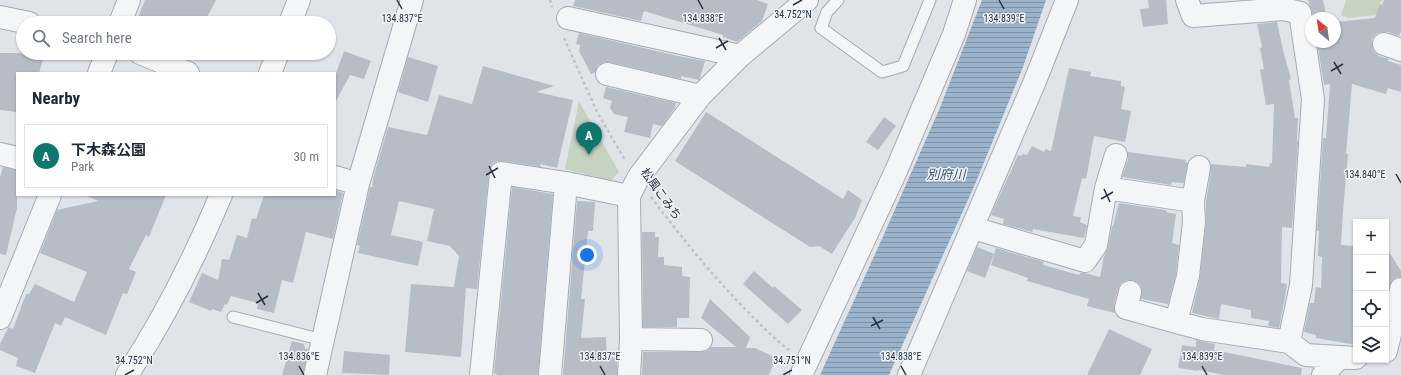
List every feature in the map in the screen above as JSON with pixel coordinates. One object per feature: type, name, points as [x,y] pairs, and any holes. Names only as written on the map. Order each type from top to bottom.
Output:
[{"type":"street","points":[[123,16],[130,0]]},
{"type":"street","points":[[293,16],[299,0]]},
{"type":"street","points":[[315,375],[358,184],[412,0]]},
{"type":"street","points":[[629,375],[631,339],[633,187],[700,96],[740,56],[807,0]]},
{"type":"street","points":[[804,369],[896,171],[954,34],[965,0]]},
{"type":"street","points":[[909,375],[1035,81],[1067,0]]},
{"type":"street","points":[[1187,0],[1193,16],[1284,8],[1300,13],[1313,99],[1301,285],[1289,342]]},
{"type":"street","points":[[0,17],[16,20]]},
{"type":"street","points":[[562,22],[648,29],[740,56]]},
{"type":"street","points":[[99,72],[104,60]]},
{"type":"street","points":[[157,60],[186,72]]},
{"type":"street","points":[[270,72],[275,60]]},
{"type":"street","points":[[607,74],[700,96]]},
{"type":"street","points":[[0,154],[16,158]]},
{"type":"street","points":[[973,228],[1085,261],[1096,245],[1106,188],[1116,155]]},
{"type":"street","points":[[1176,322],[1188,276],[1194,222],[1193,201],[1199,166]]},
{"type":"street","points":[[481,375],[501,174],[566,183],[633,187]]},
{"type":"street","points":[[336,177],[358,184]]},
{"type":"street","points":[[550,375],[566,183]]},
{"type":"street","points":[[1106,188],[1193,201]]},
{"type":"street","points":[[0,318],[50,196]]},
{"type":"street","points":[[127,375],[142,352],[178,286],[212,217],[221,196]]},
{"type":"street","points":[[1389,339],[1401,289]]},
{"type":"street","points":[[1130,292],[1126,308],[1202,329],[1289,342],[1306,355],[1348,358]]},
{"type":"street","points":[[631,339],[701,340]]},
{"type":"street","points":[[1323,375],[1348,358]]},
{"type":"street","points":[[1389,359],[1401,361]]},
{"type":"lane","points":[[838,0],[827,12],[821,28],[882,72],[903,66],[930,0]]},
{"type":"lane","points":[[233,317],[323,340]]},
{"type":"path","name":"松風こみち","points":[[550,0],[562,22],[596,112],[618,149],[633,187],[681,236],[723,286],[804,369]]},
{"type":"green space","points":[[1346,0],[1382,0],[1376,15],[1348,18],[1341,15]]},
{"type":"green space","points":[[579,101],[619,172],[611,181],[565,169]]},
{"type":"water","name":"別府川","points":[[982,0],[1046,0],[1023,67],[976,182],[889,375],[820,375],[939,110]]},
{"type":"building","points":[[145,0],[216,0],[208,16],[139,16]]},
{"type":"building","points":[[575,0],[757,0],[768,4],[762,21],[737,42],[723,37],[723,35],[644,11],[641,21],[573,6]]},
{"type":"building","points":[[1148,0],[1166,0],[1168,24],[1143,27],[1140,9],[1149,8]]},
{"type":"building","points":[[1308,0],[1323,0],[1326,12],[1312,11]]},
{"type":"building","points":[[1384,0],[1401,0],[1401,31],[1399,36],[1388,32],[1376,34],[1372,39],[1372,46],[1374,52],[1379,56],[1389,59],[1388,61],[1401,65],[1401,92],[1388,88],[1386,94],[1352,84],[1346,154],[1348,154],[1341,245],[1353,246],[1353,344],[1316,338],[1316,335],[1304,332],[1310,303],[1314,303],[1316,287],[1321,288],[1322,257],[1318,256],[1319,231],[1317,231],[1323,138],[1326,138],[1330,84],[1324,85],[1318,48],[1341,48],[1341,21],[1375,18],[1380,4],[1382,5]]},
{"type":"building","points":[[1277,22],[1291,79],[1289,80],[1295,118],[1298,118],[1298,141],[1292,228],[1282,227],[1281,283],[1287,284],[1279,328],[1268,326],[1269,321],[1251,318],[1251,310],[1221,304],[1219,319],[1192,313],[1200,277],[1206,223],[1206,202],[1211,164],[1246,167],[1246,164],[1269,167],[1270,163],[1272,163],[1274,104],[1266,105],[1260,70],[1264,69],[1260,48],[1262,47],[1257,24]]},
{"type":"building","points":[[579,33],[705,61],[700,78],[699,80],[681,76],[681,79],[609,62],[604,62],[598,65],[595,72],[591,74],[579,51],[580,45],[576,44]]},
{"type":"building","points":[[344,51],[371,61],[364,79],[350,75],[336,101],[336,73]]},
{"type":"building","points":[[0,53],[16,53],[16,60],[43,60],[39,72],[16,72],[16,112],[0,110]]},
{"type":"building","points":[[408,57],[438,66],[428,102],[398,92]]},
{"type":"building","points":[[483,66],[554,86],[536,92],[573,100],[557,168],[540,164],[541,167],[503,161],[497,161],[491,165],[489,172],[477,289],[466,288],[461,357],[405,352],[411,284],[454,287],[459,256],[450,246],[427,241],[434,209],[399,201],[391,235],[423,242],[418,266],[358,253],[360,246],[357,245],[370,187],[372,187],[388,127],[427,135],[439,95],[472,104]]},
{"type":"building","points":[[1069,68],[1091,72],[1090,76],[1121,81],[1121,86],[1125,87],[1121,109],[1131,111],[1125,142],[1094,136],[1086,179],[1082,178],[1073,216],[1081,217],[1080,222],[1087,225],[1084,238],[1033,229],[1032,232],[1003,224],[1004,219],[991,215],[1018,155],[1027,155],[1032,146],[1044,152],[1045,149],[1051,151]]},
{"type":"building","points":[[606,87],[676,103],[675,108],[662,126],[653,124],[650,138],[624,132],[628,117],[614,114],[610,108],[612,101],[603,98]]},
{"type":"building","points":[[706,112],[843,199],[848,190],[862,200],[855,218],[832,254],[819,246],[810,247],[675,161]]},
{"type":"building","points":[[884,117],[896,126],[878,150],[866,142]]},
{"type":"building","points":[[1128,152],[1186,160],[1185,162],[1188,163],[1184,183],[1172,182],[1171,185],[1122,177],[1128,159]]},
{"type":"building","points":[[3,167],[16,170],[17,208],[6,255],[0,254],[0,177]]},
{"type":"building","points":[[512,187],[553,194],[538,375],[497,375],[494,373]]},
{"type":"building","points":[[336,190],[343,193],[333,239],[306,232],[293,283],[282,280],[274,313],[257,309],[258,303],[231,296],[227,305],[225,304],[221,312],[212,309],[211,311],[189,302],[202,273],[218,280],[222,259],[229,260],[237,235],[247,238],[252,218],[256,219],[264,196],[336,196]]},
{"type":"building","points":[[87,196],[166,196],[149,237],[146,235],[129,269],[136,272],[127,294],[123,293],[106,335],[65,317],[61,326],[55,323],[35,373],[16,366],[18,358],[0,350],[0,344],[8,328],[13,329],[26,294],[29,294],[35,284],[74,302],[87,272],[40,253],[57,210],[98,201]]},
{"type":"building","points":[[577,201],[595,202],[593,231],[588,231],[581,299],[585,299],[581,338],[606,337],[607,357],[617,358],[617,375],[563,375]]},
{"type":"building","points":[[1119,203],[1166,210],[1166,212],[1176,214],[1172,243],[1179,245],[1176,274],[1168,304],[1141,299],[1142,289],[1139,283],[1133,280],[1127,280],[1121,283],[1118,289],[1114,305],[1115,313],[1087,306],[1089,299],[1027,281],[1028,278],[991,265],[996,248],[1044,262],[1043,265],[1079,275],[1080,273],[1085,273],[1100,277],[1104,256],[1108,247],[1112,226]]},
{"type":"building","points":[[642,232],[655,232],[655,237],[659,237],[658,257],[664,257],[664,265],[682,267],[682,276],[690,277],[689,318],[677,318],[677,327],[643,327]]},
{"type":"building","points":[[977,247],[994,254],[985,278],[967,271]]},
{"type":"building","points":[[1389,252],[1401,271],[1401,277],[1397,277],[1392,281],[1389,288]]},
{"type":"building","points":[[754,271],[773,288],[774,286],[802,310],[788,324],[743,284]]},
{"type":"building","points":[[710,299],[750,337],[746,348],[755,348],[776,358],[769,375],[642,375],[643,352],[701,352],[707,351],[711,347],[736,347],[701,318]]},
{"type":"building","points":[[1109,329],[1152,349],[1140,375],[1087,375]]},
{"type":"building","points":[[1196,340],[1215,344],[1214,350],[1302,368],[1301,375],[1224,375],[1178,368],[1182,345],[1196,347]]},
{"type":"building","points":[[292,341],[304,344],[305,349],[308,349],[303,375],[282,375]]},
{"type":"building","points":[[344,351],[390,355],[389,375],[342,373]]},
{"type":"place","name":"下木森公園","points":[[589,155]]}]
